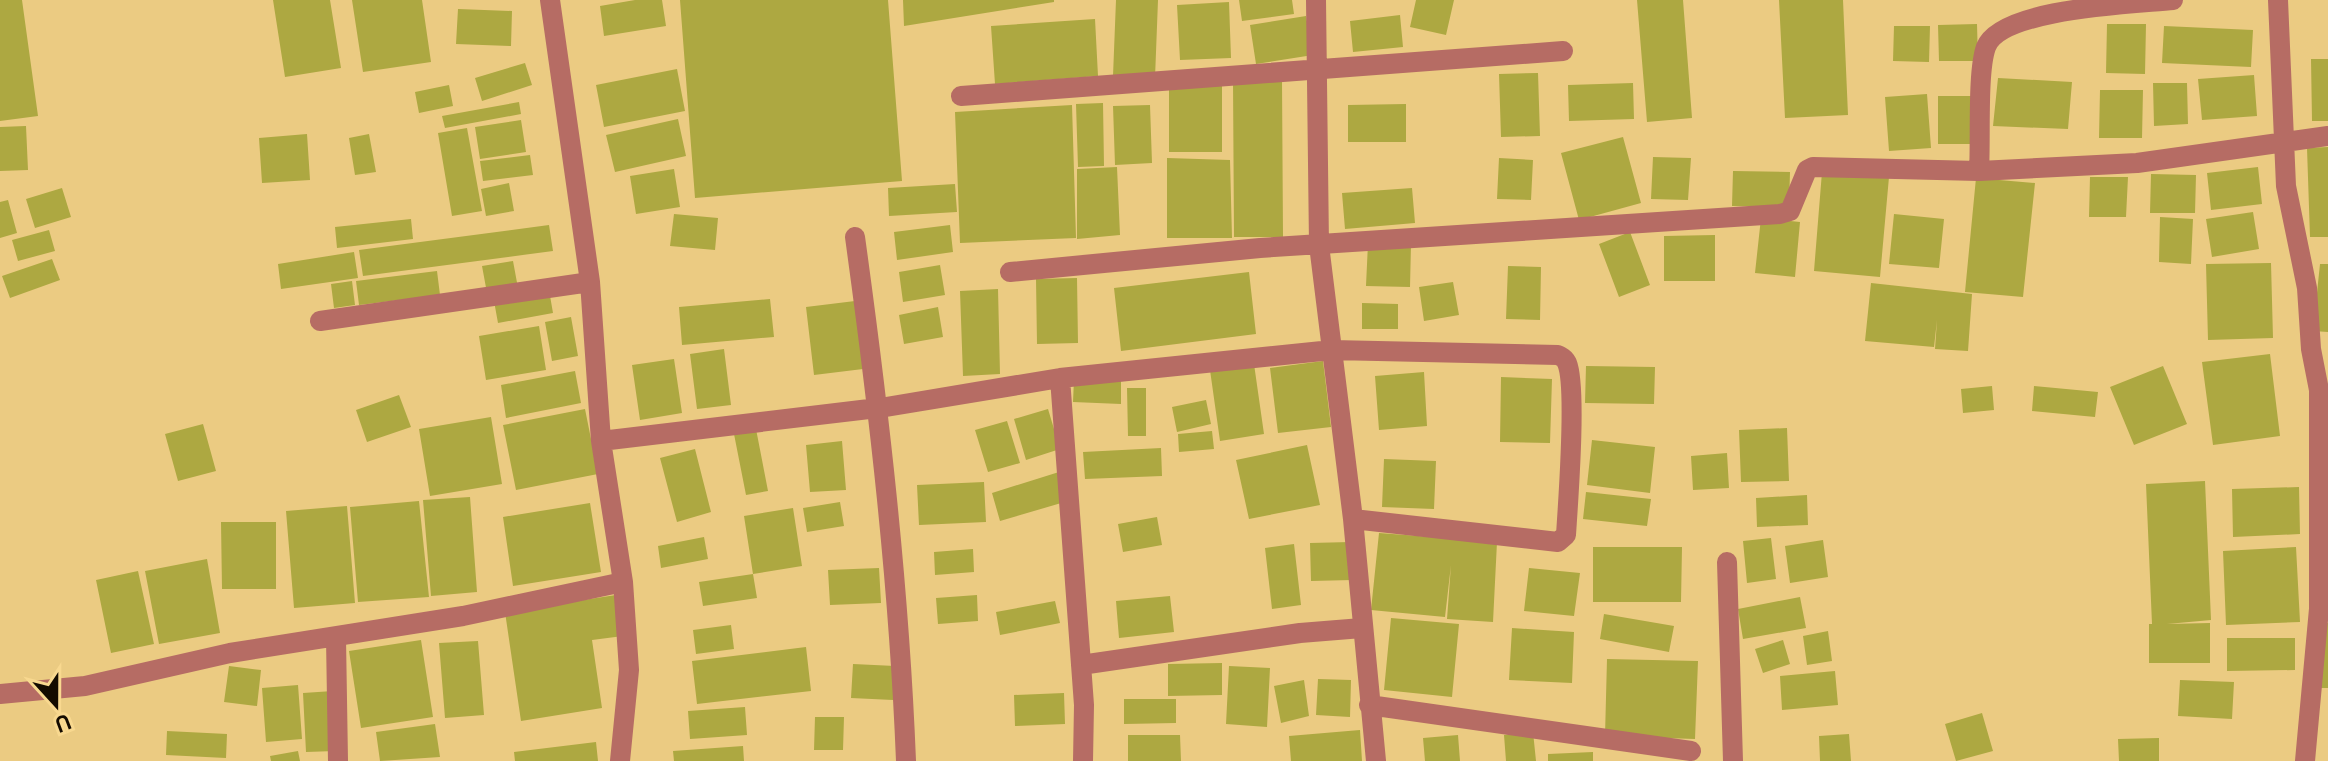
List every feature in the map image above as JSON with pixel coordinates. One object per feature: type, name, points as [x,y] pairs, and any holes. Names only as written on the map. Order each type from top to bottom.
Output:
[{"type":"street","points":[[550,0],[590,282],[601,441],[623,582],[629,670],[620,761]]},
{"type":"street","points":[[1316,0],[1319,245],[1353,519],[1376,761]]},
{"type":"street","points":[[1979,171],[1985,49],[2000,30],[2067,6],[2173,0]]},
{"type":"street","points":[[2278,0],[2286,186],[2307,288],[2311,349],[2319,390],[2323,551],[2305,761]]},
{"type":"street","points":[[961,96],[1563,51]]},
{"type":"street","points":[[1010,272],[1319,245],[1780,214],[1790,211],[1807,170],[1813,167],[1979,171],[2137,163],[2328,136]]},
{"type":"street","points":[[855,237],[879,408],[902,668],[906,761]]},
{"type":"street","points":[[320,321],[590,282]]},
{"type":"street","points":[[601,441],[879,408],[1060,378],[1332,350],[1558,355],[1564,358],[1569,372],[1566,535],[1558,542],[1457,528],[1353,519]]},
{"type":"street","points":[[1060,378],[1081,665],[1083,761]]},
{"type":"street","points":[[1727,562],[1733,761]]},
{"type":"street","points":[[0,694],[85,686],[230,653],[336,638],[623,582]]},
{"type":"street","points":[[1081,665],[1300,633],[1362,628]]},
{"type":"street","points":[[336,638],[338,761]]},
{"type":"street","points":[[1369,705],[1691,751]]},
{"type":"building","points":[[0,0],[22,0],[38,116],[0,121]]},
{"type":"building","points":[[273,0],[330,0],[341,68],[285,77]]},
{"type":"building","points":[[352,0],[422,0],[431,62],[363,72]]},
{"type":"building","points":[[635,0],[662,0],[666,26],[604,36],[600,6]]},
{"type":"building","points":[[680,0],[888,0],[902,181],[695,198]]},
{"type":"building","points":[[903,0],[1054,0],[1054,2],[904,26]]},
{"type":"building","points":[[1116,0],[1158,0],[1155,78],[1113,76]]},
{"type":"building","points":[[1239,0],[1292,0],[1294,14],[1242,21]]},
{"type":"building","points":[[1416,0],[1454,0],[1446,35],[1410,27]]},
{"type":"building","points":[[1637,0],[1683,0],[1692,118],[1647,122]]},
{"type":"building","points":[[1779,0],[1843,0],[1848,115],[1785,118]]},
{"type":"building","points":[[1229,2],[1231,58],[1180,60],[1177,5]]},
{"type":"building","points":[[458,9],[512,11],[511,46],[456,44]]},
{"type":"building","points":[[1400,15],[1403,47],[1353,52],[1350,21]]},
{"type":"building","points":[[1306,16],[1313,55],[1256,64],[1250,25]]},
{"type":"building","points":[[1095,19],[1098,76],[995,84],[991,26]]},
{"type":"building","points":[[1977,24],[1978,61],[1939,61],[1938,25]]},
{"type":"building","points":[[2107,24],[2146,24],[2145,74],[2106,73]]},
{"type":"building","points":[[1894,26],[1930,26],[1929,62],[1893,61]]},
{"type":"building","points":[[2164,26],[2253,30],[2251,67],[2162,63]]},
{"type":"building","points":[[2311,59],[2328,59],[2328,121],[2312,121]]},
{"type":"building","points":[[525,63],[532,85],[482,101],[475,78]]},
{"type":"building","points":[[677,69],[685,111],[604,127],[596,85]]},
{"type":"building","points":[[1538,73],[1540,136],[1501,137],[1499,74]]},
{"type":"building","points":[[2254,75],[2257,116],[2202,120],[2198,79]]},
{"type":"building","points":[[1998,78],[2072,82],[2068,129],[1993,126]]},
{"type":"building","points":[[1233,81],[1282,81],[1283,237],[1234,237]]},
{"type":"building","points":[[1633,83],[1634,119],[1569,121],[1568,85]]},
{"type":"building","points":[[2153,83],[2187,83],[2188,124],[2154,126]]},
{"type":"building","points":[[1169,84],[1222,84],[1222,152],[1169,152]]},
{"type":"building","points":[[449,85],[453,106],[419,113],[415,92]]},
{"type":"building","points":[[2100,90],[2143,90],[2142,138],[2099,138]]},
{"type":"building","points":[[1927,94],[1931,148],[1889,151],[1885,97]]},
{"type":"building","points":[[1938,96],[1972,96],[1972,144],[1938,144]]},
{"type":"building","points":[[519,102],[521,114],[445,128],[442,116]]},
{"type":"building","points":[[1103,103],[1104,166],[1078,167],[1076,104]]},
{"type":"building","points":[[1406,104],[1406,142],[1348,142],[1348,105]]},
{"type":"building","points":[[1072,105],[1076,238],[960,243],[955,112]]},
{"type":"building","points":[[1150,105],[1152,163],[1115,165],[1113,106]]},
{"type":"building","points":[[678,119],[686,156],[615,172],[606,135]]},
{"type":"building","points":[[521,120],[526,152],[480,159],[475,127]]},
{"type":"building","points":[[26,126],[28,170],[0,171],[0,127]]},
{"type":"building","points":[[467,128],[482,211],[452,216],[438,133]]},
{"type":"building","points":[[307,134],[310,180],[262,183],[259,138]]},
{"type":"building","points":[[369,134],[376,172],[355,175],[349,138]]},
{"type":"building","points":[[1623,137],[1641,203],[1579,220],[1561,153]]},
{"type":"building","points":[[2328,147],[2328,237],[2310,237],[2307,148]]},
{"type":"building","points":[[530,155],[533,175],[483,181],[480,161]]},
{"type":"building","points":[[1653,157],[1691,158],[1688,200],[1651,199]]},
{"type":"building","points":[[1167,158],[1230,160],[1232,238],[1167,238]]},
{"type":"building","points":[[1499,158],[1533,160],[1531,200],[1497,199]]},
{"type":"building","points":[[1117,167],[1120,235],[1077,239],[1077,169]]},
{"type":"building","points":[[2258,167],[2262,204],[2211,210],[2207,173]]},
{"type":"building","points":[[674,169],[680,207],[636,214],[630,176]]},
{"type":"building","points":[[1733,171],[1790,172],[1789,207],[1732,206]]},
{"type":"building","points":[[1822,172],[1889,177],[1880,277],[1814,271]]},
{"type":"building","points":[[2151,174],[2196,175],[2195,213],[2150,213]]},
{"type":"building","points":[[2090,177],[2128,177],[2126,217],[2089,217]]},
{"type":"building","points":[[1976,178],[2035,183],[2023,297],[1965,292]]},
{"type":"building","points":[[509,183],[514,211],[486,216],[481,189]]},
{"type":"building","points":[[955,184],[957,212],[889,216],[888,188]]},
{"type":"building","points":[[62,188],[71,217],[35,228],[26,199]]},
{"type":"building","points":[[1412,188],[1415,223],[1345,229],[1342,193]]},
{"type":"building","points":[[8,200],[17,233],[0,238],[0,202]]},
{"type":"building","points":[[2253,212],[2259,249],[2212,257],[2206,219]]},
{"type":"building","points":[[674,214],[718,218],[715,250],[670,246]]},
{"type":"building","points":[[1894,214],[1944,219],[1939,268],[1889,264]]},
{"type":"building","points":[[2160,217],[2193,219],[2191,264],[2159,262]]},
{"type":"building","points":[[1761,218],[1800,222],[1795,277],[1755,273]]},
{"type":"building","points":[[411,219],[413,239],[337,248],[335,227]]},
{"type":"building","points":[[549,225],[553,251],[363,276],[359,250]]},
{"type":"building","points":[[950,225],[953,252],[897,260],[894,232]]},
{"type":"building","points":[[49,230],[55,251],[18,261],[12,240]]},
{"type":"building","points":[[1630,232],[1650,285],[1619,297],[1599,244]]},
{"type":"building","points":[[1715,235],[1715,281],[1664,281],[1664,236]]},
{"type":"building","points":[[1368,243],[1411,244],[1410,287],[1366,286]]},
{"type":"building","points":[[354,252],[358,278],[281,289],[278,264]]},
{"type":"building","points":[[52,259],[60,280],[10,298],[2,276]]},
{"type":"building","points":[[513,261],[518,288],[487,293],[482,266]]},
{"type":"building","points":[[2271,263],[2273,338],[2208,340],[2206,264]]},
{"type":"building","points":[[2320,264],[2328,264],[2328,332],[2313,331]]},
{"type":"building","points":[[940,265],[945,295],[903,302],[899,272]]},
{"type":"building","points":[[1508,266],[1541,267],[1540,320],[1506,319]]},
{"type":"building","points":[[437,271],[440,295],[359,305],[356,281]]},
{"type":"building","points":[[1249,272],[1256,334],[1121,351],[1114,288]]},
{"type":"building","points":[[1077,278],[1078,343],[1037,344],[1036,279]]},
{"type":"building","points":[[352,281],[355,305],[334,308],[331,284]]},
{"type":"building","points":[[1453,282],[1459,315],[1424,321],[1419,287]]},
{"type":"building","points":[[1871,283],[1972,294],[1968,351],[1935,349],[1937,320],[1934,347],[1865,341]]},
{"type":"building","points":[[998,289],[1000,374],[963,376],[960,291]]},
{"type":"building","points":[[549,290],[553,313],[498,323],[494,301]]},
{"type":"building","points":[[770,299],[774,337],[682,345],[679,307]]},
{"type":"building","points":[[855,301],[863,369],[814,375],[806,307]]},
{"type":"building","points":[[1362,303],[1398,304],[1398,329],[1362,329]]},
{"type":"building","points":[[938,307],[943,337],[904,344],[899,315]]},
{"type":"building","points":[[571,317],[578,356],[552,361],[545,322]]},
{"type":"building","points":[[539,326],[546,370],[486,380],[479,336]]},
{"type":"building","points":[[724,349],[731,405],[697,409],[690,354]]},
{"type":"building","points":[[2270,354],[2280,436],[2213,445],[2202,362]]},
{"type":"building","points":[[674,359],[682,413],[640,420],[632,365]]},
{"type":"building","points":[[1323,361],[1331,427],[1278,433],[1270,368]]},
{"type":"building","points":[[1254,364],[1264,434],[1220,441],[1210,370]]},
{"type":"building","points":[[1586,366],[1655,367],[1654,404],[1585,403]]},
{"type":"building","points":[[2163,366],[2187,424],[2134,445],[2110,387]]},
{"type":"building","points":[[575,371],[581,403],[506,418],[501,385]]},
{"type":"building","points":[[1424,372],[1427,426],[1379,430],[1375,376]]},
{"type":"building","points":[[1501,377],[1552,379],[1550,443],[1500,442]]},
{"type":"building","points":[[1074,379],[1121,380],[1121,404],[1073,402]]},
{"type":"building","points":[[1992,386],[1994,410],[1963,413],[1961,389]]},
{"type":"building","points":[[2034,386],[2098,392],[2095,417],[2032,411]]},
{"type":"building","points":[[1127,388],[1146,388],[1146,436],[1128,436]]},
{"type":"building","points":[[399,395],[411,427],[367,442],[356,410]]},
{"type":"building","points":[[1206,400],[1211,424],[1177,432],[1172,407]]},
{"type":"building","points":[[585,409],[598,474],[516,490],[503,425]]},
{"type":"building","points":[[1048,409],[1060,449],[1026,460],[1014,419]]},
{"type":"building","points":[[491,417],[502,484],[430,496],[419,429]]},
{"type":"building","points":[[1007,421],[1020,463],[988,472],[975,430]]},
{"type":"building","points":[[203,424],[216,471],[178,481],[165,434]]},
{"type":"building","points":[[1787,428],[1789,481],[1741,482],[1739,430]]},
{"type":"building","points":[[756,429],[768,491],[746,495],[734,434]]},
{"type":"building","points":[[1212,431],[1214,449],[1179,452],[1178,434]]},
{"type":"building","points":[[1592,440],[1655,447],[1650,493],[1587,485]]},
{"type":"building","points":[[842,441],[846,490],[810,492],[806,445]]},
{"type":"building","points":[[1307,445],[1320,505],[1249,519],[1236,460]]},
{"type":"building","points":[[1161,448],[1162,476],[1085,479],[1083,452]]},
{"type":"building","points":[[695,449],[711,512],[677,522],[660,458]]},
{"type":"building","points":[[1727,453],[1729,488],[1693,490],[1691,456]]},
{"type":"building","points":[[1384,459],[1436,461],[1434,509],[1382,507]]},
{"type":"building","points":[[1059,472],[1068,501],[1000,521],[992,493]]},
{"type":"building","points":[[2205,481],[2211,620],[2167,624],[2210,623],[2210,663],[2149,663],[2149,624],[2152,624],[2146,484]]},
{"type":"building","points":[[984,482],[986,522],[919,525],[917,485]]},
{"type":"building","points":[[2299,487],[2300,534],[2233,537],[2232,489]]},
{"type":"building","points":[[1586,492],[1651,499],[1647,526],[1583,519]]},
{"type":"building","points":[[1807,495],[1808,525],[1757,527],[1756,498]]},
{"type":"building","points":[[470,497],[477,592],[431,596],[423,500]]},
{"type":"building","points":[[419,501],[429,597],[358,602],[350,507]]},
{"type":"building","points":[[840,502],[844,526],[807,532],[803,508]]},
{"type":"building","points":[[590,503],[601,572],[513,586],[503,517]]},
{"type":"building","points":[[347,506],[355,603],[294,608],[286,511]]},
{"type":"building","points":[[793,508],[802,566],[753,574],[744,516]]},
{"type":"building","points":[[1157,517],[1162,545],[1123,552],[1118,524]]},
{"type":"building","points":[[221,522],[276,522],[276,589],[222,589]]},
{"type":"building","points":[[1379,533],[1497,542],[1493,622],[1447,619],[1451,565],[1445,617],[1371,610]]},
{"type":"building","points":[[704,537],[708,559],[661,568],[658,546]]},
{"type":"building","points":[[1771,538],[1776,579],[1747,583],[1743,541]]},
{"type":"building","points":[[1823,540],[1828,577],[1790,583],[1785,546]]},
{"type":"building","points":[[1351,542],[1352,580],[1311,581],[1310,543]]},
{"type":"building","points":[[1294,544],[1301,605],[1272,609],[1265,548]]},
{"type":"building","points":[[1593,547],[1682,547],[1681,602],[1593,602]]},
{"type":"building","points":[[2296,547],[2300,622],[2226,625],[2223,551]]},
{"type":"building","points":[[973,549],[974,572],[935,575],[934,552]]},
{"type":"building","points":[[207,559],[220,633],[159,644],[145,571]]},
{"type":"building","points":[[879,568],[881,603],[830,605],[828,570]]},
{"type":"building","points":[[1529,568],[1580,573],[1574,616],[1524,611]]},
{"type":"building","points":[[138,571],[154,644],[111,653],[96,580]]},
{"type":"building","points":[[753,574],[757,598],[703,606],[699,582]]},
{"type":"building","points":[[616,595],[623,636],[592,640],[602,708],[521,721],[505,612]]},
{"type":"building","points":[[977,595],[978,621],[938,624],[936,598]]},
{"type":"building","points":[[1170,596],[1174,632],[1119,638],[1116,601]]},
{"type":"building","points":[[1800,597],[1806,628],[1743,639],[1738,609]]},
{"type":"building","points":[[1055,601],[1060,623],[1000,635],[996,612]]},
{"type":"building","points":[[1604,614],[1674,626],[1669,652],[1600,639]]},
{"type":"building","points":[[1391,618],[1459,624],[1452,697],[1384,690]]},
{"type":"building","points":[[2325,623],[2328,623],[2328,688],[2320,688]]},
{"type":"building","points":[[731,625],[734,649],[696,654],[693,630]]},
{"type":"building","points":[[1512,628],[1574,632],[1572,683],[1509,680]]},
{"type":"building","points":[[1828,631],[1832,661],[1807,665],[1803,636]]},
{"type":"building","points":[[2227,638],[2295,638],[2295,670],[2227,671]]},
{"type":"building","points":[[421,640],[433,717],[361,728],[349,651]]},
{"type":"building","points":[[1783,640],[1790,664],[1763,673],[1755,649]]},
{"type":"building","points":[[478,641],[484,715],[445,718],[439,643]]},
{"type":"building","points":[[806,647],[811,691],[697,704],[692,661]]},
{"type":"building","points":[[1607,659],[1698,661],[1695,739],[1605,736]]},
{"type":"building","points":[[1222,663],[1222,695],[1168,696],[1168,664]]},
{"type":"building","points":[[853,664],[895,666],[893,700],[851,698]]},
{"type":"building","points":[[229,666],[261,670],[257,706],[224,702]]},
{"type":"building","points":[[1229,666],[1270,668],[1267,727],[1226,724]]},
{"type":"building","points":[[1835,671],[1838,705],[1782,710],[1780,676]]},
{"type":"building","points":[[1318,679],[1351,680],[1350,717],[1316,715]]},
{"type":"building","points":[[1304,680],[1309,716],[1281,723],[1274,686]]},
{"type":"building","points":[[2180,680],[2234,682],[2232,719],[2178,716]]},
{"type":"building","points":[[298,685],[302,739],[266,742],[262,688]]},
{"type":"building","points":[[333,691],[335,751],[306,752],[303,693]]},
{"type":"building","points":[[1064,693],[1065,724],[1015,726],[1014,695]]},
{"type":"building","points":[[1124,699],[1176,699],[1176,723],[1124,724]]},
{"type":"building","points":[[745,707],[747,735],[690,739],[688,711]]},
{"type":"building","points":[[1982,713],[1993,751],[1956,761],[1945,724]]},
{"type":"building","points":[[815,717],[844,717],[843,750],[814,750]]},
{"type":"building","points":[[435,724],[440,757],[380,761],[376,732]]},
{"type":"building","points":[[1360,730],[1362,761],[1291,761],[1289,736]]},
{"type":"building","points":[[167,731],[227,734],[226,758],[166,755]]},
{"type":"building","points":[[1533,732],[1536,761],[1506,761],[1504,735]]},
{"type":"building","points":[[1849,734],[1851,761],[1820,761],[1819,736]]},
{"type":"building","points":[[1128,735],[1180,735],[1181,761],[1128,761]]},
{"type":"building","points":[[1458,735],[1460,761],[1425,761],[1423,738]]},
{"type":"building","points":[[2159,738],[2159,761],[2119,761],[2118,739]]},
{"type":"building","points":[[596,742],[598,761],[515,761],[514,752]]},
{"type":"building","points":[[743,746],[744,761],[674,761],[673,751]]},
{"type":"building","points":[[298,751],[300,761],[271,761],[270,756]]},
{"type":"building","points":[[1593,752],[1593,761],[1548,761],[1548,754]]}]
